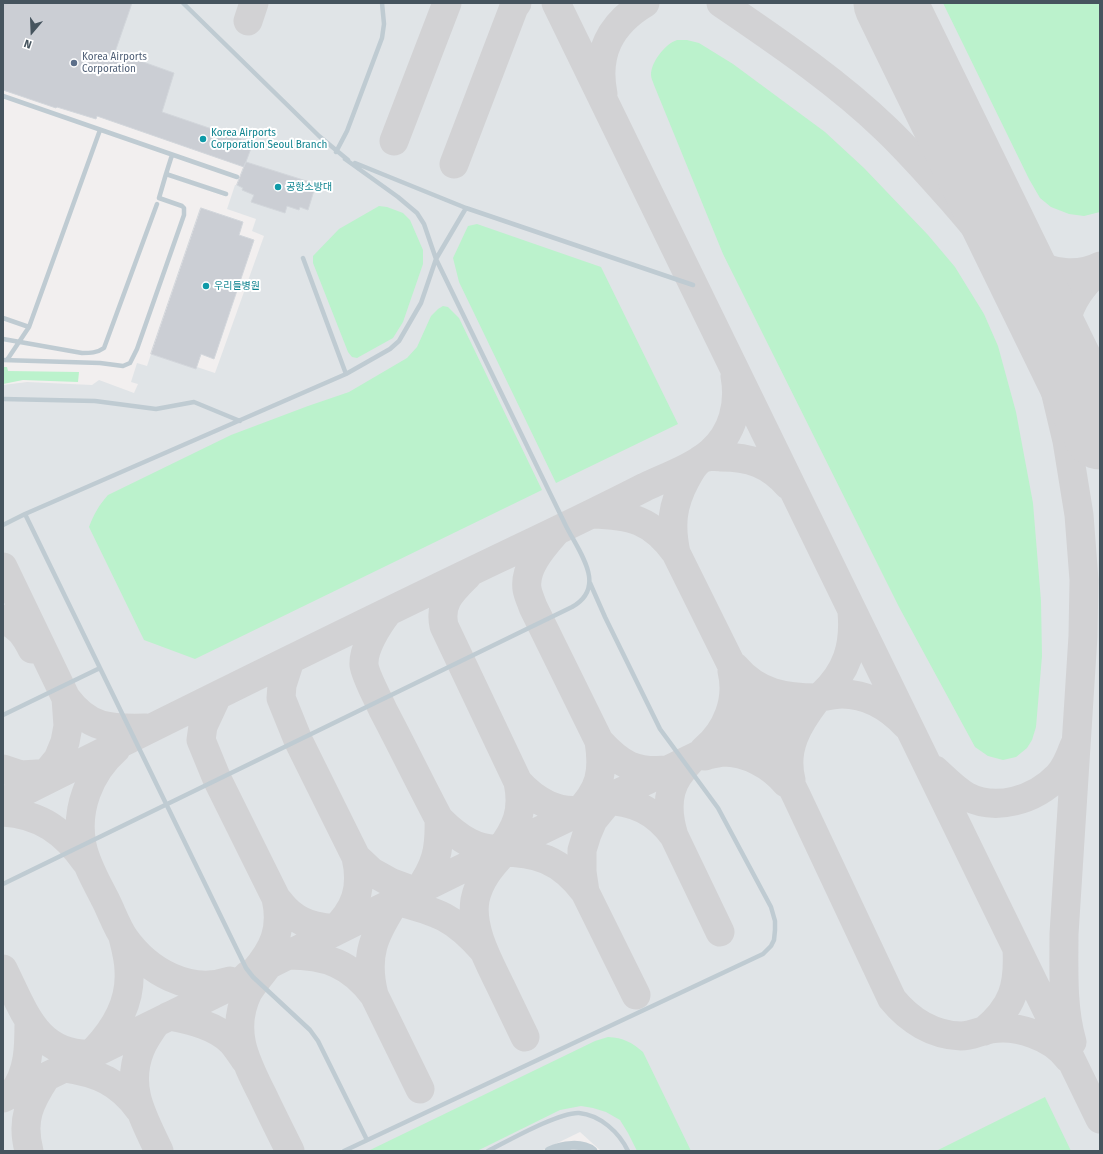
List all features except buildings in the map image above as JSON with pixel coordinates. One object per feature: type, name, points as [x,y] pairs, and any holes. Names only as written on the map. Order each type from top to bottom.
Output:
[{"type":"street","points":[[549,1151],[555,1148],[573,1146],[583,1146],[593,1151]]},
{"type":"lane","points":[[182,3],[336,152],[398,197],[417,213],[424,224],[436,259],[585,565],[604,617],[660,729],[718,808],[771,907],[774,921],[774,940],[771,946],[763,954],[344,1151]]},
{"type":"lane","points":[[336,152],[347,131],[382,38],[384,24],[382,3]]},
{"type":"lane","points":[[3,96],[237,177]]},
{"type":"lane","points":[[5,360],[19,343],[29,327],[100,130]]},
{"type":"lane","points":[[5,360],[100,363],[123,366],[130,363],[137,348],[184,215],[184,208],[182,206],[158,198],[172,155]]},
{"type":"lane","points":[[345,159],[466,208],[693,285]]},
{"type":"lane","points":[[166,174],[226,194]]},
{"type":"lane","points":[[3,339],[82,353],[92,353],[100,351],[104,348],[157,204]]},
{"type":"lane","points":[[3,525],[25,514],[346,374],[390,349],[399,341],[421,303],[436,259],[466,208]]},
{"type":"lane","points":[[303,258],[346,374]]},
{"type":"lane","points":[[3,318],[29,327]]},
{"type":"lane","points":[[3,399],[95,401],[156,410],[194,402],[240,421]]},
{"type":"lane","points":[[25,514],[246,968],[253,977],[310,1030],[318,1041],[367,1140]]},
{"type":"lane","points":[[3,884],[572,607],[583,599],[589,588],[590,582]]},
{"type":"lane","points":[[3,715],[100,668]]},
{"type":"lane","points":[[488,1151],[553,1120],[568,1114],[579,1113],[600,1120],[610,1127],[619,1136],[628,1151]]},
{"type":"shaded area","points":[[3,3],[1100,3],[1100,1151],[601,1151],[580,1132],[541,1151],[3,1151],[3,385],[27,382],[92,385],[99,380],[134,393],[138,384],[131,382],[137,363],[147,366],[151,354],[196,369],[197,367],[215,373],[264,236],[252,231],[256,219],[227,209],[235,185],[237,185],[244,167],[97,116],[96,119],[57,107],[56,108],[3,90]]},
{"type":"green space","points":[[943,3],[1100,3],[1100,212],[1084,216],[1069,214],[1051,207],[1040,198],[1029,179]]},
{"type":"green space","points":[[677,40],[687,40],[699,43],[733,64],[825,132],[864,168],[928,235],[955,267],[984,314],[998,346],[1016,412],[1033,503],[1041,601],[1042,656],[1036,727],[1032,740],[1027,748],[1016,757],[1003,760],[988,756],[975,747],[899,607],[723,254],[651,76],[656,59],[668,45]]},
{"type":"green space","points":[[379,206],[387,207],[403,213],[410,220],[423,250],[423,264],[403,322],[393,338],[357,358],[352,357],[348,352],[313,263],[313,256],[339,229]]},
{"type":"green space","points":[[477,224],[601,267],[678,424],[556,483],[459,282],[453,258],[468,226]]},
{"type":"green space","points":[[443,306],[448,307],[459,318],[542,490],[195,659],[144,640],[89,527],[97,510],[108,495],[231,435],[349,392],[407,358],[417,347],[431,316]]},
{"type":"green space","points":[[3,367],[7,367],[8,371],[79,372],[78,382],[23,380],[3,384]]},
{"type":"green space","points":[[608,1037],[619,1038],[627,1041],[643,1052],[691,1151],[637,1151],[620,1120],[606,1112],[581,1106],[560,1110],[477,1151],[368,1151],[595,1041]]},
{"type":"green space","points":[[1045,1097],[1071,1151],[936,1151]]},
{"type":"taxiway","points":[[248,21],[254,3]]},
{"type":"taxiway","points":[[394,141],[447,3]]},
{"type":"taxiway","points":[[454,164],[514,7],[517,3]]},
{"type":"taxiway","points":[[556,3],[1100,1119]]},
{"type":"taxiway","points":[[603,94],[601,66],[608,41],[614,30],[623,20],[645,3]]},
{"type":"taxiway","points":[[721,3],[827,78],[867,111],[912,156],[954,202],[986,240],[1003,265]]},
{"type":"taxiway","points":[[997,223],[1053,382],[1067,441],[1079,515],[1084,580],[1083,636],[1064,934],[1065,1002],[1072,1042]]},
{"type":"taxiway","points":[[1003,236],[1023,256],[1047,269],[1074,273],[1083,272],[1100,266]]},
{"type":"taxiway","points":[[1064,360],[1064,331],[1072,303],[1087,282],[1100,269]]},
{"type":"taxiway","points":[[1054,351],[1089,411]]},
{"type":"taxiway","points":[[3,802],[187,710],[696,462],[711,452],[719,444],[730,427],[736,397],[735,376]]},
{"type":"taxiway","points":[[676,553],[673,533],[675,506],[681,488],[689,474],[695,464],[702,459],[716,456],[750,460],[774,472],[788,485]]},
{"type":"taxiway","points":[[592,514],[629,518],[649,526],[658,533],[676,553],[796,795],[892,999],[914,1020],[941,1033],[961,1036],[1001,1028],[1023,1031],[1043,1038],[1061,1050],[1068,1058]]},
{"type":"taxiway","points":[[555,533],[535,559],[528,574],[527,589],[533,607],[599,741],[614,756],[629,766],[646,770],[668,770]]},
{"type":"taxiway","points":[[3,567],[66,698],[68,726],[65,742],[58,759],[40,781]]},
{"type":"taxiway","points":[[467,576],[451,593],[445,604],[443,611],[444,626],[518,782],[532,795],[548,805],[566,810],[585,809]]},
{"type":"taxiway","points":[[388,612],[372,637],[364,658],[364,665],[367,675],[383,710],[439,819],[461,838],[478,846],[487,849],[506,848]]},
{"type":"taxiway","points":[[3,1098],[597,803],[768,722],[792,713],[816,701],[838,677],[848,658],[852,636],[852,612]]},
{"type":"taxiway","points":[[3,619],[20,631],[32,649]]},
{"type":"taxiway","points":[[290,660],[282,685],[281,698],[298,740],[356,857],[372,872],[390,882],[409,889],[424,888]]},
{"type":"taxiway","points":[[735,667],[753,683],[773,693],[794,697],[818,698]]},
{"type":"taxiway","points":[[704,750],[719,734],[729,714],[734,693],[732,671]]},
{"type":"taxiway","points":[[820,697],[842,694],[860,696],[885,707],[906,725]]},
{"type":"taxiway","points":[[217,696],[203,726],[201,740],[217,779],[276,898],[287,911],[296,918],[308,924],[329,928],[342,928]]},
{"type":"taxiway","points":[[66,698],[83,716],[101,725],[122,728],[146,728]]},
{"type":"taxiway","points":[[791,780],[789,757],[794,737],[798,727],[817,699]]},
{"type":"taxiway","points":[[578,812],[591,796],[599,780],[601,762],[599,741]]},
{"type":"taxiway","points":[[935,770],[966,796],[978,801],[990,803],[1015,801],[1038,792],[1058,776],[1066,766],[1074,746]]},
{"type":"taxiway","points":[[116,749],[98,769],[86,793],[80,832],[86,860],[117,925],[122,935],[134,951],[145,961],[171,977],[200,985],[215,985],[230,981]]},
{"type":"taxiway","points":[[705,756],[723,752],[741,754],[766,765],[786,783]]},
{"type":"taxiway","points":[[692,759],[678,776],[671,790],[669,806],[670,821],[674,836],[720,932]]},
{"type":"taxiway","points":[[3,769],[21,775],[54,773]]},
{"type":"taxiway","points":[[499,851],[515,826],[518,818],[520,801],[518,782]]},
{"type":"taxiway","points":[[611,798],[593,820],[587,834],[582,850],[582,872],[585,892],[636,995]]},
{"type":"taxiway","points":[[603,800],[634,805],[643,809],[660,820],[674,836]]},
{"type":"taxiway","points":[[3,812],[29,816],[50,826],[69,842],[86,862]]},
{"type":"taxiway","points":[[418,891],[429,874],[436,857],[439,840],[439,819]]},
{"type":"taxiway","points":[[505,851],[490,868],[479,886],[475,900],[475,922],[486,956],[525,1037]]},
{"type":"taxiway","points":[[496,852],[523,853],[546,860],[567,872],[585,892]]},
{"type":"taxiway","points":[[333,931],[347,915],[356,897],[359,879],[356,857]]},
{"type":"taxiway","points":[[254,972],[272,947],[275,938],[278,919],[276,898]]},
{"type":"taxiway","points":[[396,901],[444,917],[463,930],[483,950]]},
{"type":"taxiway","points":[[395,902],[376,935],[371,957],[371,981],[374,995],[420,1089]]},
{"type":"taxiway","points":[[95,1050],[115,1024],[127,993],[129,967],[123,937]]},
{"type":"taxiway","points":[[984,1031],[1002,1013],[1012,995],[1017,974],[1017,949]]},
{"type":"taxiway","points":[[288,955],[302,955],[326,959],[337,963],[356,976],[374,995]]},
{"type":"taxiway","points":[[266,968],[248,992],[242,1006],[240,1033],[242,1046],[251,1071],[290,1151]]},
{"type":"taxiway","points":[[3,969],[26,1015],[45,1039],[58,1048],[74,1053],[93,1054]]},
{"type":"taxiway","points":[[169,1016],[203,1024],[226,1036],[245,1060]]},
{"type":"taxiway","points":[[13,1093],[25,1068],[29,1041],[29,1022]]},
{"type":"taxiway","points":[[156,1023],[145,1039],[140,1050],[134,1077],[135,1090],[142,1114],[159,1151]]},
{"type":"taxiway","points":[[65,1068],[88,1073],[107,1080],[124,1092],[139,1109]]},
{"type":"taxiway","points":[[29,1151],[26,1130],[28,1112],[35,1095],[46,1077]]},
{"type":"runway","points":[[890,3],[1100,433]]},
{"type":"place","name":"Korea Airports Corporation","points":[[74,63]]},
{"type":"place","name":"Korea Airports Corporation Seoul Branch","points":[[203,139]]},
{"type":"place","name":"공항소방대","points":[[278,187]]},
{"type":"place","name":"우리들병원","points":[[206,286]]}]
